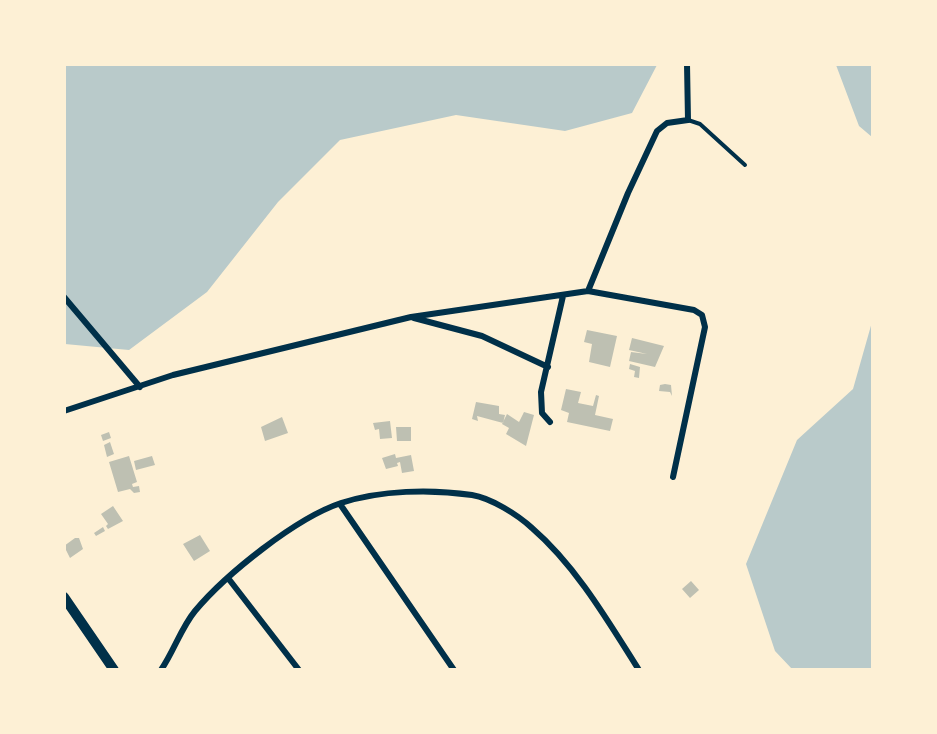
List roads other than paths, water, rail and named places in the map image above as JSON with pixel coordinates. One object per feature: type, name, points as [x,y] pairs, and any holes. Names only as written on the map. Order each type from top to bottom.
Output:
[{"type":"street","points":[[588,291],[628,193],[657,131],[667,123],[688,120],[687,64]]},
{"type":"street","points":[[64,411],[173,375],[411,317],[588,291],[694,310],[702,315],[705,327],[673,477]]},
{"type":"street","points":[[550,422],[542,413],[540,405],[563,296]]},
{"type":"street","points":[[64,297],[140,387]]},
{"type":"street","points":[[411,317],[482,336],[548,367]]},
{"type":"street","points":[[161,669],[195,611],[228,578],[285,534],[340,504],[375,495],[422,492],[474,495],[498,506],[531,527],[566,566],[608,621],[639,669]]},
{"type":"street","points":[[340,504],[454,669]]},
{"type":"street","points":[[228,578],[298,669]]},
{"type":"street","points":[[64,597],[114,669]]},
{"type":"lane","points":[[688,120],[700,124],[745,165]]}]
